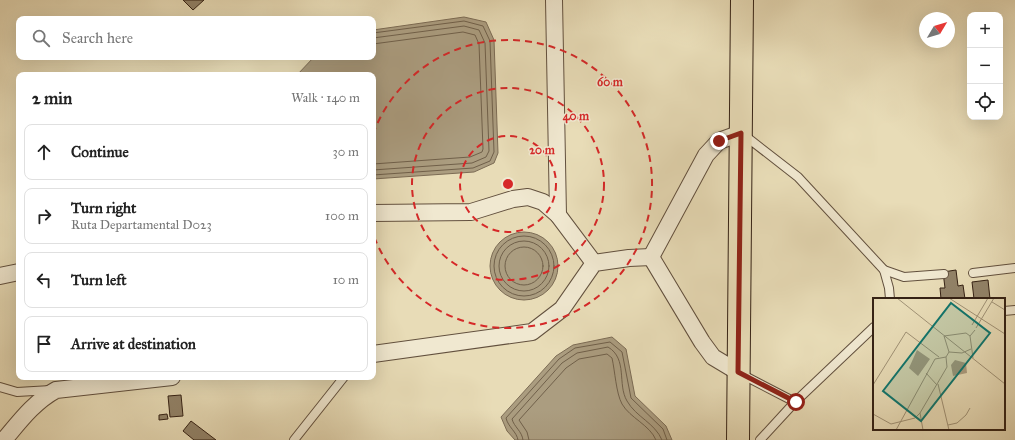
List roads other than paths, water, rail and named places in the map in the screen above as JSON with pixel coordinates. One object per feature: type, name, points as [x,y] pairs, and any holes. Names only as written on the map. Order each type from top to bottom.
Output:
[{"type":"main road","points":[[738,440],[742,0]]},
{"type":"street","points":[[554,0],[558,215]]},
{"type":"street","points":[[651,257],[706,155],[719,141],[741,133]]},
{"type":"street","points":[[376,213],[471,212],[513,199],[528,197],[543,202],[558,215],[594,263]]},
{"type":"street","points":[[376,354],[532,332],[562,309],[594,263],[629,258],[651,257]]},
{"type":"street","points":[[651,257],[702,342],[713,357],[738,372]]},
{"type":"street","points":[[0,276],[16,273]]},
{"type":"street","points":[[4,440],[30,409],[42,398],[56,390],[145,380]]},
{"type":"lane","points":[[741,133],[798,177],[884,270],[890,298]]},
{"type":"lane","points":[[973,273],[1015,268]]},
{"type":"lane","points":[[884,270],[904,277],[944,274]]},
{"type":"lane","points":[[1005,311],[1015,310]]},
{"type":"lane","points":[[760,440],[796,402],[873,328]]},
{"type":"lane","points":[[738,372],[796,402]]},
{"type":"lane","points":[[294,440],[342,380]]},
{"type":"lane","points":[[0,387],[16,392],[56,390]]},
{"type":"water","points":[[464,17],[486,22],[494,40],[498,153],[494,163],[474,172],[376,179],[376,72],[300,72],[311,60],[376,60],[376,30]]},
{"type":"water","points":[[517,232],[531,232],[543,237],[553,247],[558,259],[558,273],[553,285],[543,295],[531,300],[517,300],[505,295],[495,285],[490,273],[490,259],[495,247],[505,237]]},
{"type":"water","points":[[612,337],[626,349],[635,396],[666,426],[672,440],[515,440],[507,431],[501,417],[556,356],[573,345]]}]
